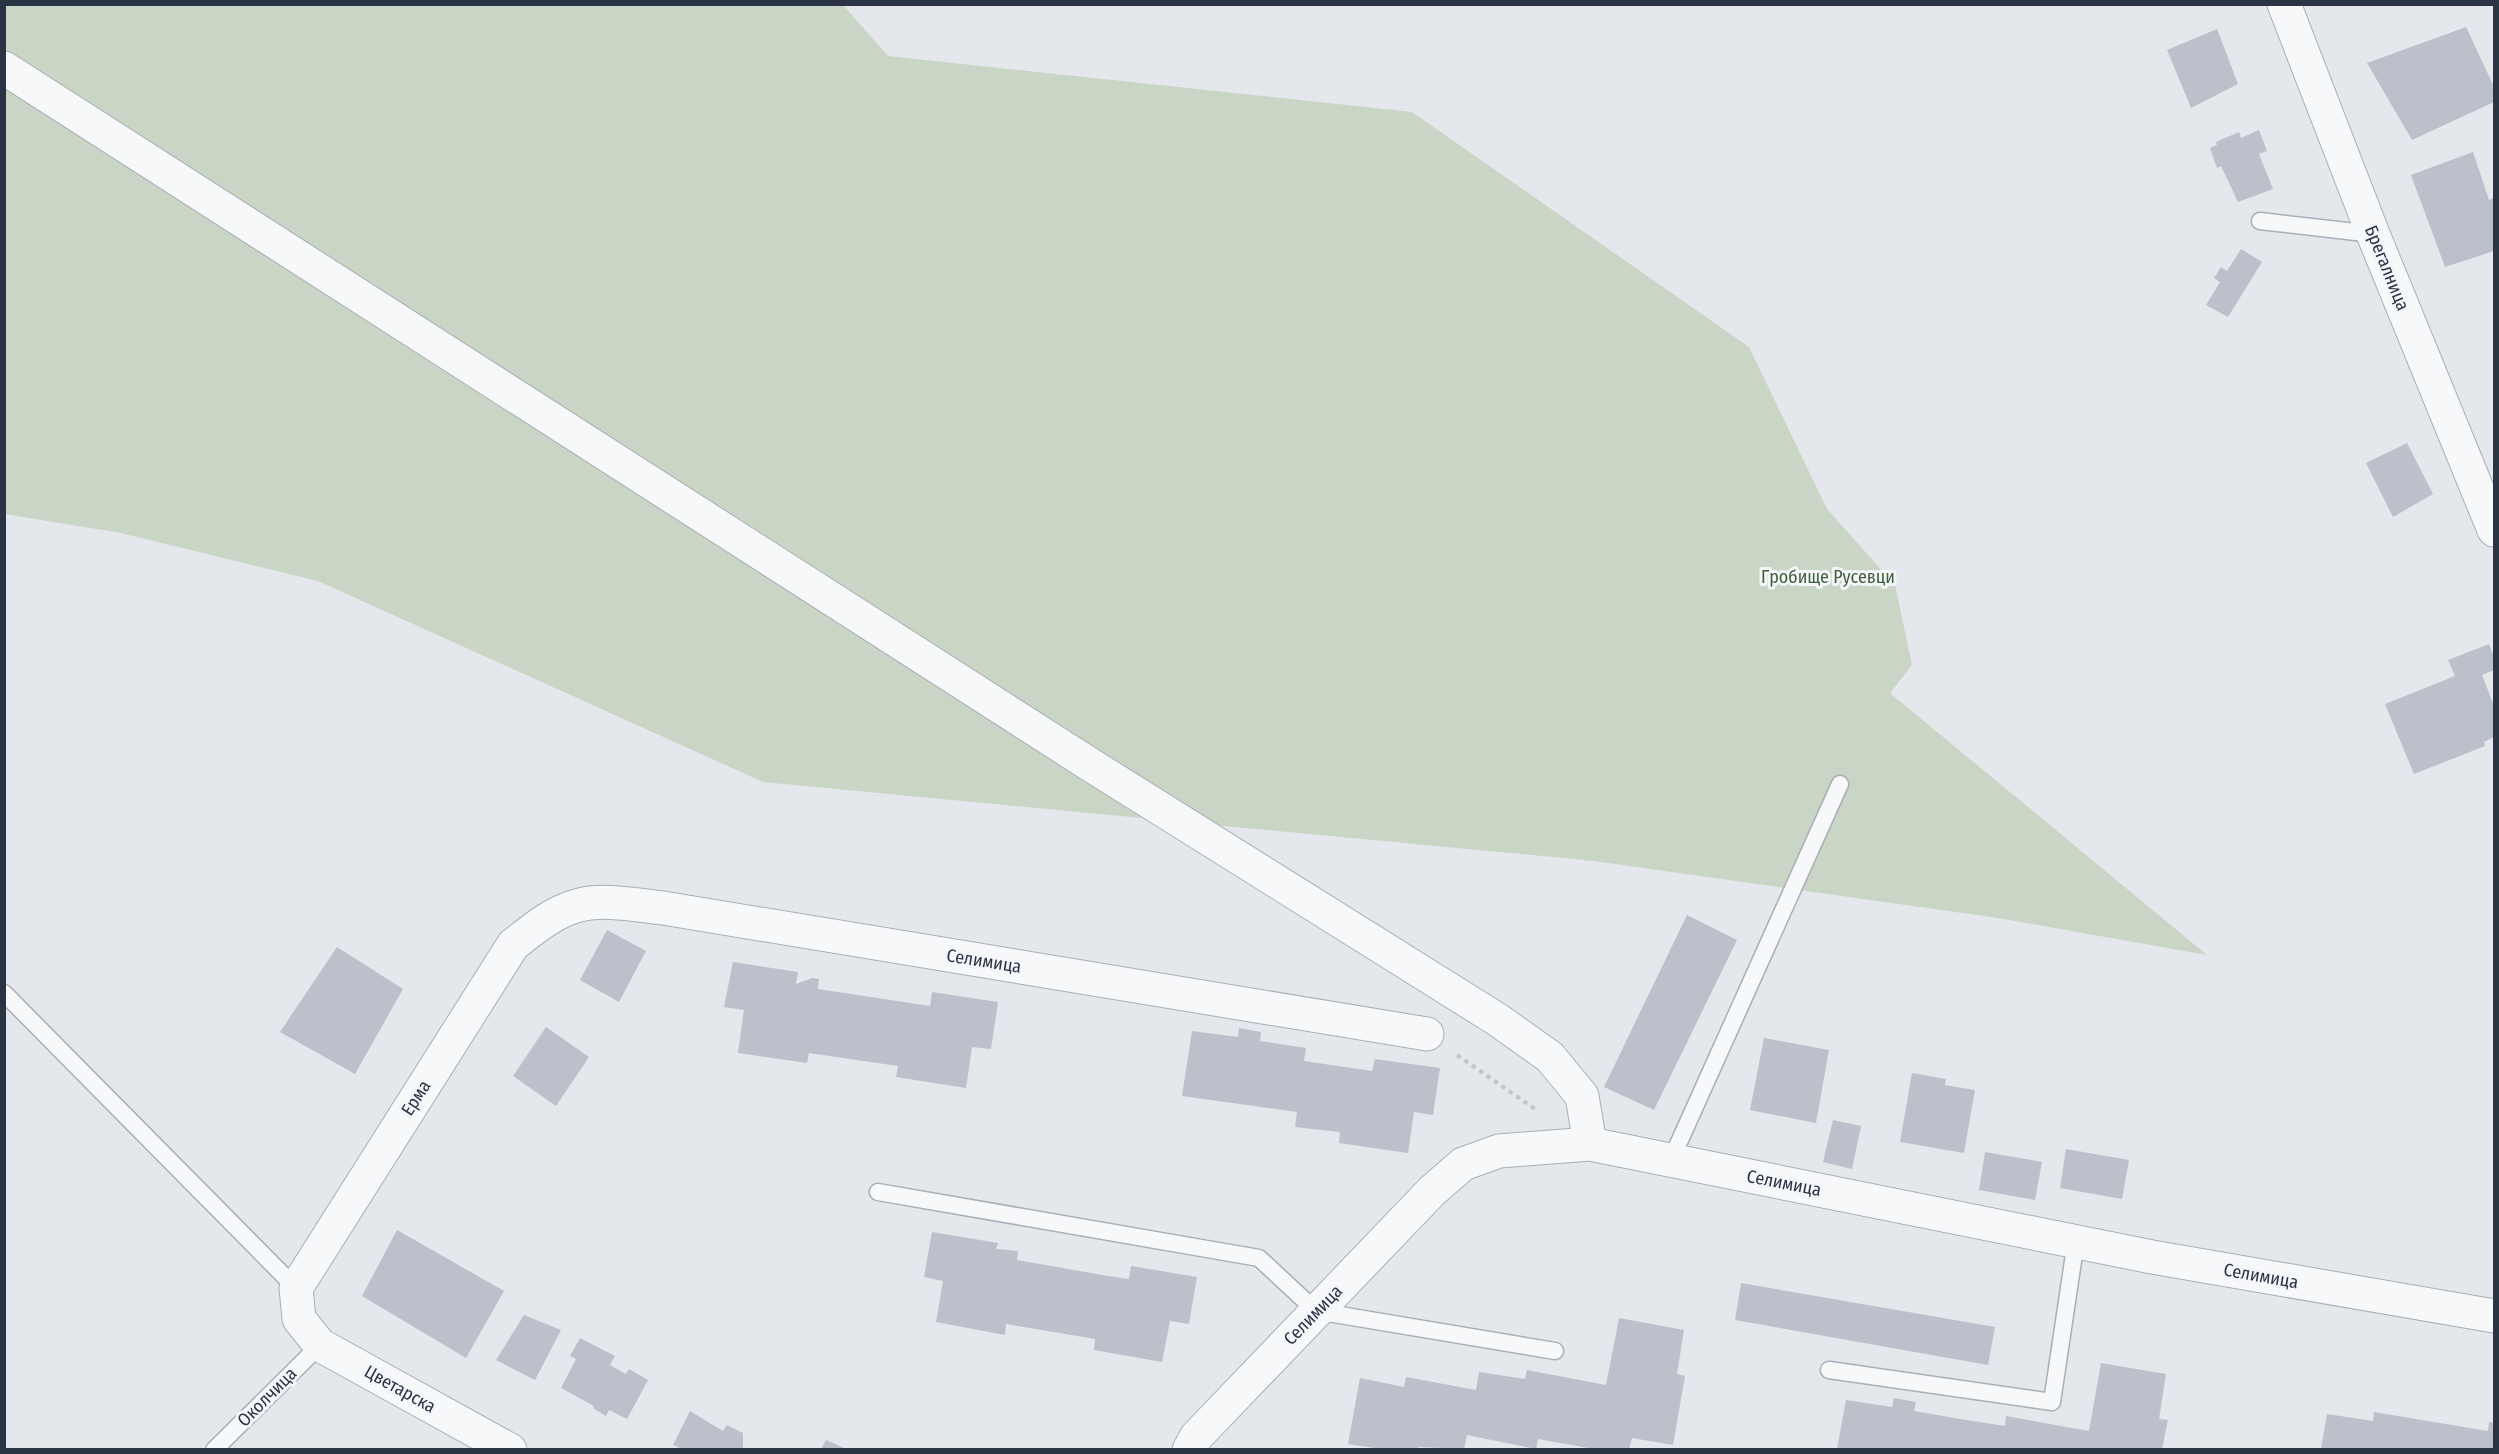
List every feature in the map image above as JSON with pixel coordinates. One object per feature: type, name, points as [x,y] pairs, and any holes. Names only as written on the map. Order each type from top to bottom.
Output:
[{"type":"street","name":"Брегалница","points":[[2284,4],[2373,234],[2494,530]]},
{"type":"street","points":[[4,68],[1086,762],[1498,1020],[1550,1057],[1582,1096],[1590,1144]]},
{"type":"street","name":"Селимица","points":[[576,905],[616,903],[663,908],[1427,1034]]},
{"type":"street","name":"Ерма","points":[[297,1303],[513,945],[546,920],[576,905]]},
{"type":"street","name":"Селимица","points":[[1197,1445],[1316,1311],[1392,1231],[1463,1164],[1499,1151],[1590,1144],[2076,1242],[2494,1316]]},
{"type":"street","name":"Цветарска","points":[[297,1303],[320,1345],[510,1449]]},
{"type":"lane","points":[[2260,221],[2373,234]]},
{"type":"lane","points":[[1671,1160],[1840,784]]},
{"type":"lane","points":[[4,993],[297,1303]]},
{"type":"lane","points":[[878,1192],[1259,1258],[1316,1311],[1555,1351]]},
{"type":"lane","points":[[1829,1370],[2052,1402],[2076,1242]]},
{"type":"lane","name":"Околчица","points":[[214,1449],[320,1345]]},
{"type":"path","points":[[1427,1034],[1524,1101]]},
{"type":"green space","name":"Гробище Русевци","points":[[4,5],[843,5],[888,56],[1412,112],[1749,347],[1827,509],[1895,585],[1912,665],[1890,693],[2207,955],[1998,918],[1594,861],[763,782],[318,581],[121,533],[5,514]]},
{"type":"building","points":[[2466,27],[2494,87],[2494,102],[2412,140],[2367,63]]},
{"type":"building","points":[[2217,29],[2238,84],[2191,108],[2167,50]]},
{"type":"building","points":[[2259,130],[2267,151],[2259,154],[2273,189],[2238,202],[2221,166],[2217,168],[2210,148],[2217,145],[2216,142],[2239,132],[2241,138]]},
{"type":"building","points":[[2473,152],[2489,200],[2494,198],[2494,251],[2445,267],[2411,175]]},
{"type":"building","points":[[2241,249],[2262,262],[2228,317],[2206,305],[2220,282],[2214,278],[2221,267],[2227,271]]},
{"type":"building","points":[[2407,443],[2433,494],[2393,517],[2366,463]]},
{"type":"building","points":[[2489,644],[2494,657],[2494,670],[2482,675],[2494,706],[2494,737],[2484,742],[2485,746],[2414,774],[2385,704],[2455,676],[2448,660]]},
{"type":"building","points":[[1687,915],[1737,940],[1654,1110],[1604,1087]]},
{"type":"building","points":[[607,930],[646,951],[619,1002],[580,980]]},
{"type":"building","points":[[337,947],[403,989],[355,1074],[280,1032]]},
{"type":"building","points":[[733,962],[798,972],[796,984],[812,978],[819,979],[818,989],[930,1006],[932,992],[998,1002],[991,1049],[972,1047],[966,1088],[896,1077],[898,1066],[809,1053],[807,1063],[738,1053],[744,1010],[724,1007]]},
{"type":"building","points":[[546,1027],[589,1057],[556,1106],[513,1076]]},
{"type":"building","points":[[1239,1028],[1261,1032],[1260,1041],[1306,1048],[1304,1061],[1372,1071],[1375,1059],[1440,1068],[1433,1115],[1414,1112],[1408,1153],[1339,1143],[1340,1132],[1295,1127],[1297,1112],[1182,1096],[1192,1031],[1238,1037]]},
{"type":"building","points":[[1764,1038],[1829,1050],[1816,1123],[1750,1110]]},
{"type":"building","points":[[1912,1073],[1946,1079],[1945,1085],[1975,1090],[1964,1153],[1900,1142]]},
{"type":"building","points":[[1833,1120],[1861,1126],[1852,1169],[1823,1162]]},
{"type":"building","points":[[2066,1149],[2129,1160],[2122,1199],[2060,1188]]},
{"type":"building","points":[[1985,1152],[2042,1162],[2035,1200],[1979,1190]]},
{"type":"building","points":[[397,1230],[504,1291],[466,1358],[362,1296]]},
{"type":"building","points":[[932,1232],[998,1243],[996,1249],[1018,1251],[1017,1260],[1108,1276],[1129,1279],[1131,1266],[1197,1277],[1189,1324],[1170,1321],[1162,1362],[1094,1350],[1095,1339],[1006,1324],[1005,1335],[936,1322],[943,1281],[924,1277]]},
{"type":"building","points":[[1741,1283],[1995,1327],[1988,1365],[1735,1320]]},
{"type":"building","points":[[524,1315],[561,1330],[535,1380],[496,1360]]},
{"type":"building","points":[[1619,1318],[1684,1330],[1677,1374],[1685,1376],[1673,1445],[1632,1438],[1629,1449],[1594,1449],[1538,1439],[1536,1449],[1467,1435],[1464,1449],[1418,1447],[1417,1449],[1381,1449],[1348,1444],[1360,1378],[1404,1387],[1406,1377],[1476,1390],[1479,1372],[1525,1379],[1527,1370],[1606,1385]]},
{"type":"building","points":[[580,1338],[615,1356],[610,1365],[626,1374],[629,1369],[648,1380],[627,1419],[609,1410],[606,1416],[593,1408],[594,1406],[561,1388],[576,1359],[570,1356]]},
{"type":"building","points":[[2101,1363],[2166,1374],[2159,1419],[2168,1420],[2162,1449],[1837,1449],[1846,1400],[1892,1407],[1894,1398],[1916,1402],[1914,1411],[1960,1419],[2005,1426],[2006,1416],[2089,1431]]},
{"type":"building","points":[[690,1411],[723,1431],[727,1425],[743,1433],[743,1449],[682,1449],[673,1445]]},
{"type":"building","points":[[2374,1412],[2488,1431],[2489,1422],[2494,1423],[2494,1449],[2321,1449],[2327,1414],[2373,1421]]},
{"type":"building","points":[[826,1440],[846,1449],[821,1449]]}]
